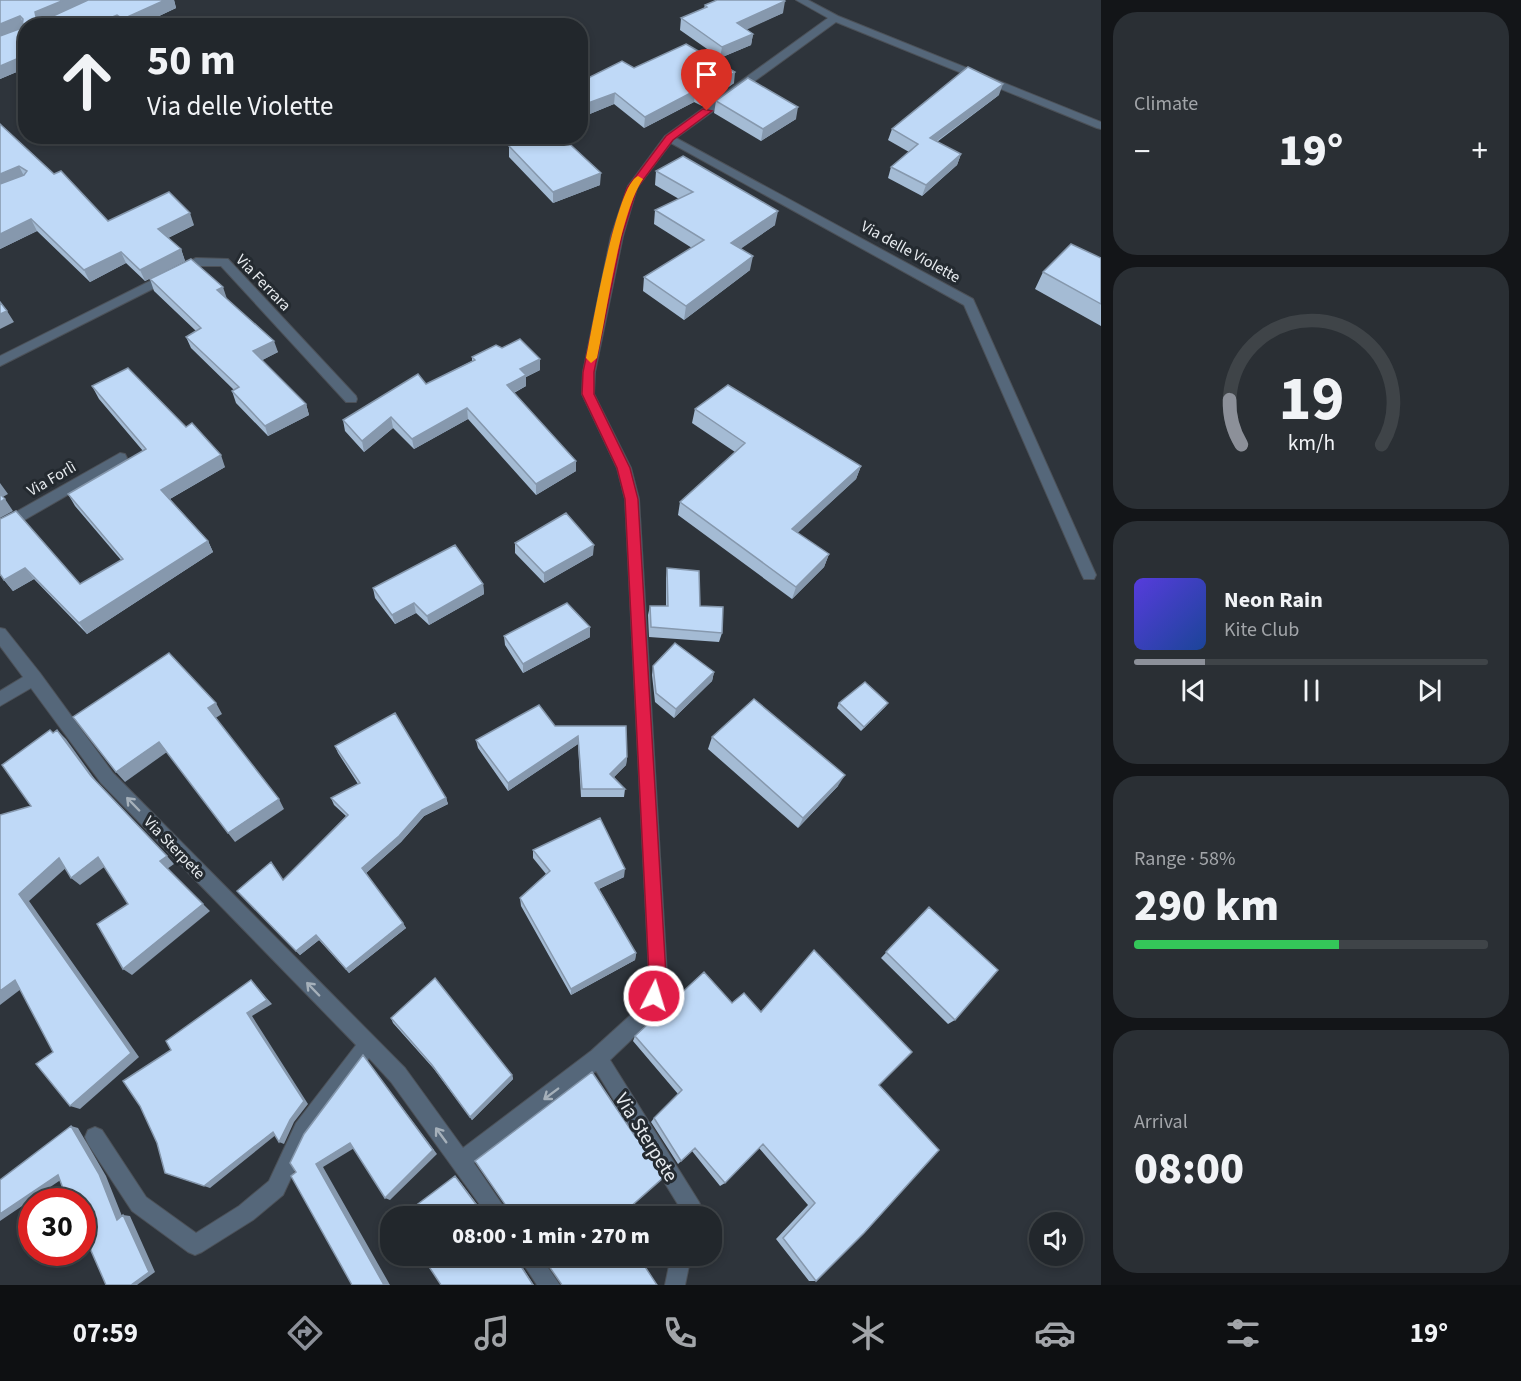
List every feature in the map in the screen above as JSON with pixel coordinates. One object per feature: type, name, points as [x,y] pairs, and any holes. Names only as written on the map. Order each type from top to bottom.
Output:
[{"type":"street","points":[[801,0],[835,18],[1101,126]]},
{"type":"street","points":[[461,1161],[598,1059],[641,1017],[654,996],[658,975],[632,499],[624,468],[588,394],[588,379],[617,236],[632,188],[669,138],[835,18]]},
{"type":"street","name":"Via delle Violette","points":[[669,138],[969,302],[1089,575]]},
{"type":"street","name":"Via Ferrara","points":[[0,361],[196,262],[224,262],[351,399]]},
{"type":"street","name":"Via Forlì","points":[[0,528],[120,458]]},
{"type":"street","name":"Via Sterpete","points":[[0,634],[35,678],[107,778],[398,1076],[493,1206]]},
{"type":"street","points":[[0,699],[35,678]]},
{"type":"street","points":[[95,1137],[139,1204],[195,1245],[246,1213],[276,1188],[303,1130],[368,1044]]},
{"type":"street","name":"Via Sterpete","points":[[598,1059],[690,1206]]},
{"type":"street","points":[[536,1266],[550,1285]]},
{"type":"street","points":[[675,1285],[679,1266]]},
{"type":"building","points":[[0,0],[64,0],[35,12],[36,17],[51,17],[88,0],[165,0],[125,18],[117,15],[110,18],[22,18],[20,16],[0,24]]},
{"type":"building","points":[[717,0],[785,1],[737,23],[753,34],[722,47],[681,18]]},
{"type":"building","points":[[18,29],[18,58],[0,66],[0,36]]},
{"type":"building","points":[[686,44],[735,72],[704,95],[696,90],[645,117],[615,93],[588,103],[588,78],[622,61],[634,68]]},
{"type":"building","points":[[968,67],[1003,84],[930,138],[961,154],[926,185],[891,167],[918,144],[892,129]]},
{"type":"building","points":[[748,78],[798,107],[763,129],[716,101]]},
{"type":"building","points":[[0,124],[18,141],[18,144],[22,144],[54,174],[61,171],[108,221],[169,192],[190,213],[158,229],[181,249],[140,270],[121,252],[84,270],[31,219],[0,234],[0,184],[24,175],[27,171],[19,166],[0,174]]},
{"type":"building","points":[[514,144],[570,144],[601,173],[553,192],[509,146]]},
{"type":"building","points":[[683,156],[778,211],[731,243],[753,256],[686,306],[644,277],[704,240],[655,210],[693,192],[656,171]]},
{"type":"building","points":[[1071,244],[1101,258],[1101,304],[1043,272]]},
{"type":"building","points":[[191,259],[223,287],[217,290],[274,341],[253,351],[306,404],[265,426],[232,391],[239,387],[186,337],[201,328],[150,279]]},
{"type":"building","points":[[0,302],[7,311],[0,314]]},
{"type":"building","points":[[520,339],[540,359],[520,369],[526,375],[507,385],[576,461],[536,484],[467,408],[412,439],[391,417],[362,441],[343,420],[418,374],[426,384],[475,360],[472,357],[496,345],[502,348]]},
{"type":"building","points":[[128,368],[186,427],[192,423],[221,455],[161,490],[208,541],[79,623],[25,568],[4,580],[0,574],[0,519],[16,511],[80,584],[123,559],[68,494],[146,449],[92,386]]},
{"type":"building","points":[[728,385],[861,466],[792,529],[829,554],[796,587],[680,502],[745,443],[695,409]]},
{"type":"building","points":[[566,513],[594,545],[544,573],[515,543]]},
{"type":"building","points":[[455,545],[483,584],[427,616],[414,603],[392,615],[373,588]]},
{"type":"building","points":[[667,568],[699,571],[700,606],[723,607],[722,633],[651,627],[650,606],[668,606]]},
{"type":"building","points":[[567,603],[590,627],[523,664],[504,636]]},
{"type":"building","points":[[675,643],[714,672],[676,709],[656,693],[653,666]]},
{"type":"building","points":[[169,653],[216,703],[208,708],[279,799],[228,833],[159,742],[116,772],[73,717]]},
{"type":"building","points":[[865,682],[888,703],[864,727],[839,703]]},
{"type":"building","points":[[754,699],[845,775],[803,818],[712,737]]},
{"type":"building","points":[[539,705],[555,726],[626,726],[627,757],[610,774],[625,789],[582,789],[578,736],[508,783],[476,740]]},
{"type":"building","points":[[395,713],[446,798],[422,810],[399,836],[362,868],[403,923],[346,969],[316,935],[296,951],[237,891],[271,862],[283,880],[348,815],[331,798],[360,783],[335,746]]},
{"type":"building","points":[[50,730],[53,733],[57,730],[91,776],[167,856],[160,861],[203,904],[123,969],[97,924],[128,904],[98,857],[71,878],[59,858],[19,894],[131,1053],[70,1106],[36,1064],[53,1052],[15,980],[0,991],[0,815],[31,806],[2,765]]},
{"type":"building","points":[[600,818],[625,869],[595,883],[636,953],[571,989],[520,898],[550,871],[533,850]]},
{"type":"building","points":[[929,907],[998,970],[955,1020],[886,952]]},
{"type":"building","points":[[814,950],[912,1052],[879,1085],[939,1150],[864,1233],[816,1281],[783,1238],[815,1203],[763,1144],[725,1183],[695,1148],[681,1161],[654,1118],[682,1090],[635,1036],[704,972],[732,1003],[744,993],[761,1012]]},
{"type":"building","points":[[435,978],[512,1075],[470,1117],[432,1065],[391,1018]]},
{"type":"building","points":[[251,980],[267,1000],[247,1013],[304,1101],[290,1120],[279,1142],[273,1132],[204,1186],[165,1173],[157,1143],[140,1106],[123,1081],[171,1050],[166,1041]]},
{"type":"building","points":[[363,1055],[433,1150],[385,1198],[350,1143],[316,1164],[384,1285],[352,1285],[291,1176],[296,1172],[290,1163],[304,1134]]},
{"type":"building","points":[[592,1072],[635,1136],[637,1134],[664,1177],[631,1206],[506,1206],[475,1161]]},
{"type":"building","points":[[71,1126],[99,1174],[117,1220],[123,1215],[149,1272],[131,1285],[106,1285],[96,1262],[96,1188],[63,1188],[58,1175],[39,1188],[18,1188],[18,1202],[0,1214],[0,1180]]},
{"type":"building","points":[[455,1176],[477,1206],[415,1206]]},
{"type":"building","points":[[429,1266],[521,1266],[533,1285],[441,1285]]},
{"type":"building","points":[[549,1266],[645,1266],[657,1285],[562,1285]]},
{"type":"slow traffic","points":[[591,358],[617,236],[632,188],[638,179]]},
{"type":"route","points":[[654,996],[658,975],[632,499],[624,468],[609,442],[588,394],[589,372],[617,236],[632,188],[669,138],[707,111]]}]
